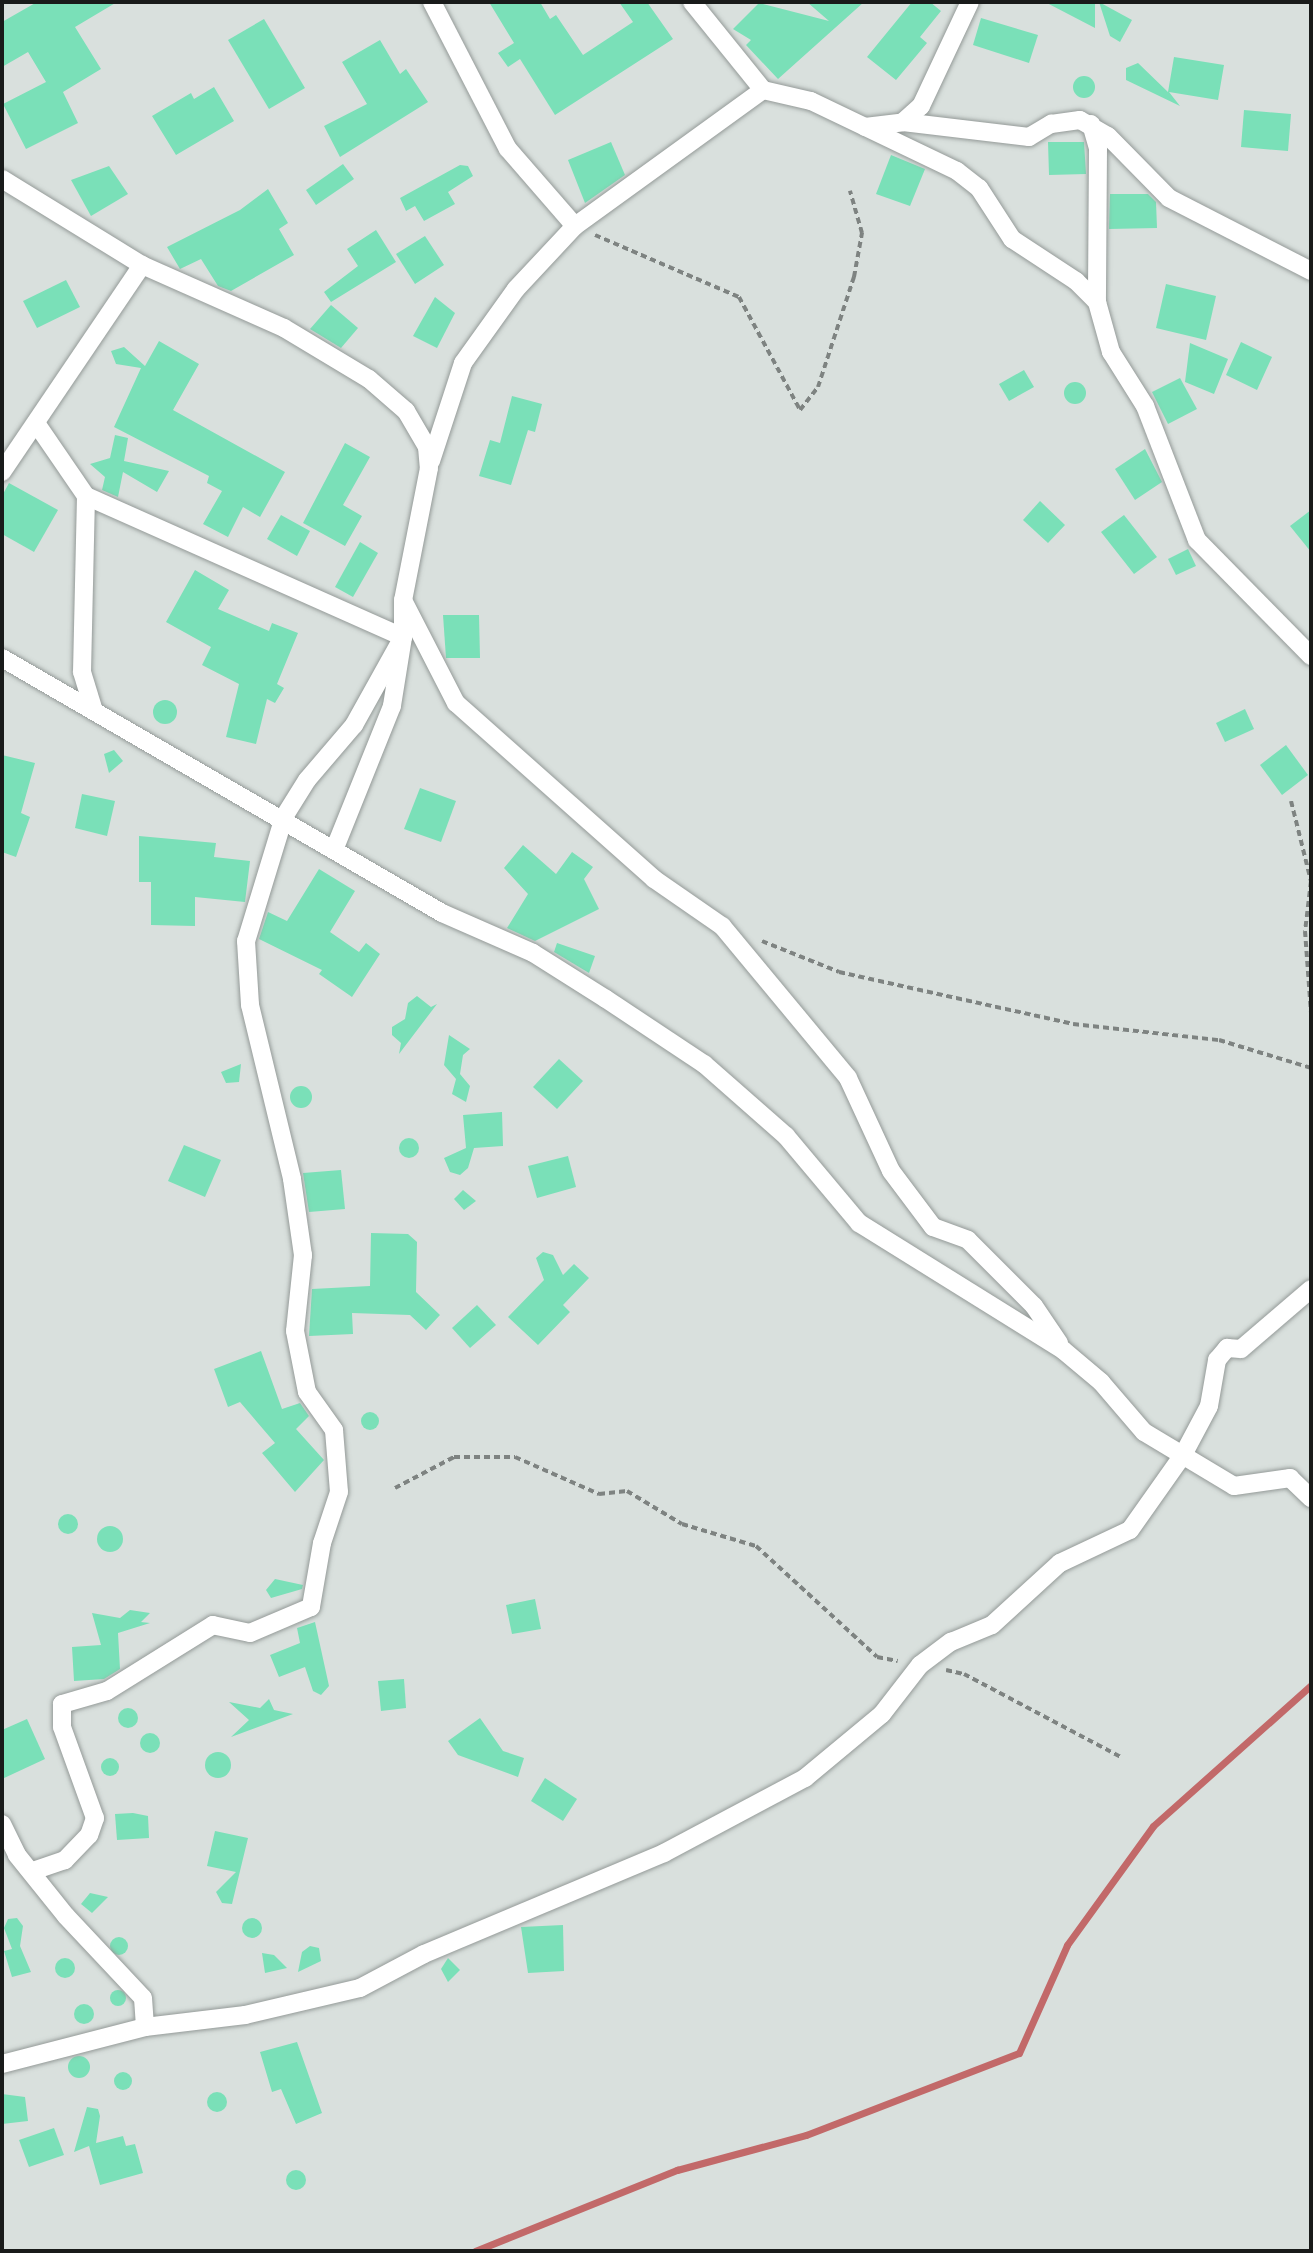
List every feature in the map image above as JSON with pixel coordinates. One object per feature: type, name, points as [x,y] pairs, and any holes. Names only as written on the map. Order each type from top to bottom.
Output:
[{"type":"street","points":[[432,2],[508,149],[575,226]]},
{"type":"street","points":[[692,2],[763,90],[811,101],[957,171],[979,188],[1012,239],[1076,281],[1097,302]]},
{"type":"street","points":[[903,122],[921,106],[963,7]]},
{"type":"street","points":[[335,848],[392,706],[403,637],[403,600],[429,468],[463,363],[516,289],[575,226],[763,90]]},
{"type":"street","points":[[865,127],[903,122],[1029,137],[1051,124],[1080,120],[1091,124],[1169,198],[1311,271]]},
{"type":"street","points":[[1091,124],[1098,148],[1097,302],[1111,352],[1145,406],[1197,540],[1311,656]]},
{"type":"street","points":[[2,179],[142,265],[284,328],[369,379],[406,411],[427,447],[429,468]]},
{"type":"street","points":[[2,472],[142,265]]},
{"type":"street","points":[[36,423],[86,496],[403,637]]},
{"type":"street","points":[[86,496],[82,672],[93,707]]},
{"type":"street","points":[[403,600],[456,703],[654,879],[722,926],[848,1078],[891,1171],[933,1227],[968,1240],[1034,1306],[1063,1350]]},
{"type":"street","points":[[33,1871],[65,1860],[89,1835],[95,1818],[62,1727],[62,1704],[107,1691],[213,1625],[250,1633],[311,1607],[322,1543],[339,1492],[334,1430],[307,1392],[295,1331],[303,1255],[292,1179],[250,1005],[246,941],[284,817],[307,780],[354,725],[403,637]]},
{"type":"street","points":[[2,658],[284,817],[442,913],[533,953],[704,1064],[786,1136],[859,1223],[1063,1350],[1101,1382],[1144,1432],[1234,1486],[1290,1478],[1311,1498]]},
{"type":"street","points":[[2,2064],[145,2027],[245,2015],[360,1988],[424,1954],[664,1853],[805,1778],[882,1714],[920,1665],[951,1642],[992,1625],[1060,1563],[1130,1530],[1183,1455],[1209,1406],[1217,1360],[1227,1348],[1241,1349],[1311,1289]]},
{"type":"street","points":[[2,1824],[17,1855],[93,1949],[121,1970],[143,1998],[145,2027]]},
{"type":"path","points":[[575,226],[739,297],[800,410],[818,387],[854,277],[862,233],[850,191]]},
{"type":"path","points":[[1291,801],[1311,881],[1305,931],[1311,1013]]},
{"type":"path","points":[[722,926],[839,972],[1073,1024],[1219,1040],[1311,1068]]},
{"type":"path","points":[[395,1488],[454,1457],[515,1457],[599,1494],[627,1491],[682,1524],[756,1546],[877,1657],[964,1674],[1121,1757]]},
{"type":"building","points":[[37,2],[117,2],[75,27],[101,69],[63,92],[78,123],[26,149],[3,104],[46,82],[28,52],[2,67],[2,22]]},
{"type":"building","points":[[489,2],[540,2],[550,19],[556,15],[583,55],[633,22],[619,2],[647,2],[673,39],[555,115],[520,59],[508,67],[498,53],[514,43]]},
{"type":"building","points":[[807,2],[864,2],[778,79],[746,45],[751,40],[733,29],[759,3],[829,21]]},
{"type":"building","points":[[912,2],[930,2],[941,11],[920,37],[927,43],[896,80],[867,57]]},
{"type":"building","points":[[1045,2],[1095,2],[1095,28]]},
{"type":"building","points":[[1099,2],[1132,20],[1120,42],[1110,36]]},
{"type":"building","points":[[981,18],[1038,35],[1029,63],[973,45]]},
{"type":"building","points":[[264,19],[305,88],[269,109],[228,40]]},
{"type":"building","points":[[380,40],[400,74],[406,69],[428,102],[340,157],[324,126],[367,104],[342,62]]},
{"type":"building","points":[[1174,57],[1224,65],[1218,100],[1169,92],[1180,106],[1126,80],[1126,68],[1138,63],[1168,92]]},
{"type":"building","points":[[1084,76],[1092,79],[1095,87],[1092,95],[1084,98],[1076,95],[1073,87],[1076,79]]},
{"type":"building","points":[[214,87],[234,121],[176,155],[152,116],[191,93],[194,99]]},
{"type":"building","points":[[1244,110],[1291,114],[1288,151],[1241,147]]},
{"type":"building","points":[[611,142],[625,175],[585,203],[568,160]]},
{"type":"building","points":[[1048,142],[1084,142],[1086,174],[1049,175]]},
{"type":"building","points":[[891,155],[925,169],[910,206],[876,194]]},
{"type":"building","points":[[343,164],[354,179],[316,205],[306,190]]},
{"type":"building","points":[[460,165],[468,166],[473,176],[448,192],[455,204],[424,221],[415,206],[406,211],[400,198]]},
{"type":"building","points":[[109,166],[128,194],[91,216],[71,180]]},
{"type":"building","points":[[268,189],[288,223],[279,229],[294,255],[231,291],[218,286],[201,259],[180,269],[167,247],[240,210]]},
{"type":"building","points":[[1110,194],[1148,194],[1156,202],[1157,228],[1109,229]]},
{"type":"building","points":[[376,230],[396,262],[331,302],[324,292],[358,266],[347,249]]},
{"type":"building","points":[[425,236],[444,265],[415,284],[396,254]]},
{"type":"building","points":[[66,280],[80,307],[37,328],[23,301]]},
{"type":"building","points":[[1166,284],[1216,296],[1206,340],[1156,328]]},
{"type":"building","points":[[435,297],[455,313],[437,348],[413,336]]},
{"type":"building","points":[[331,305],[358,328],[341,348],[310,329]]},
{"type":"building","points":[[159,341],[199,364],[173,410],[285,472],[260,517],[243,507],[228,537],[203,524],[222,491],[207,483],[209,476],[114,427],[141,368],[116,364],[111,351],[124,347],[145,366]]},
{"type":"building","points":[[1241,342],[1272,357],[1257,390],[1226,375]]},
{"type":"building","points":[[1190,343],[1228,359],[1214,394],[1185,382]]},
{"type":"building","points":[[1024,370],[1034,387],[1009,401],[999,384]]},
{"type":"building","points":[[1180,378],[1197,409],[1168,424],[1152,392]]},
{"type":"building","points":[[1075,382],[1083,385],[1086,393],[1083,401],[1075,404],[1067,401],[1064,393],[1067,385]]},
{"type":"building","points":[[512,396],[542,404],[535,432],[528,430],[511,485],[479,476],[490,440],[500,443]]},
{"type":"building","points":[[115,435],[128,438],[124,461],[169,471],[157,492],[123,472],[118,497],[102,490],[105,477],[90,464],[110,458]]},
{"type":"building","points":[[345,443],[370,457],[343,505],[362,516],[345,546],[303,523]]},
{"type":"building","points":[[1145,449],[1162,482],[1135,500],[1115,469]]},
{"type":"building","points":[[9,483],[58,510],[34,552],[2,534],[2,496]]},
{"type":"building","points":[[1040,501],[1065,525],[1048,543],[1023,520]]},
{"type":"building","points":[[1311,510],[1311,552],[1290,526]]},
{"type":"building","points":[[281,515],[310,531],[297,556],[267,539]]},
{"type":"building","points":[[1124,515],[1157,557],[1134,574],[1101,532]]},
{"type":"building","points":[[360,542],[378,553],[353,597],[335,587]]},
{"type":"building","points":[[1188,549],[1196,566],[1176,575],[1168,559]]},
{"type":"building","points":[[195,570],[229,590],[218,609],[269,631],[272,623],[298,633],[277,684],[284,688],[275,703],[267,699],[256,744],[226,737],[239,684],[202,665],[211,647],[166,622]]},
{"type":"building","points":[[443,615],[479,615],[480,658],[446,658]]},
{"type":"building","points":[[165,700],[176,707],[177,712],[170,723],[165,724],[154,717],[153,712],[160,701]]},
{"type":"building","points":[[1245,709],[1254,729],[1225,742],[1216,723]]},
{"type":"building","points":[[1286,745],[1308,775],[1282,795],[1260,765]]},
{"type":"building","points":[[114,750],[123,761],[109,773],[104,754]]},
{"type":"building","points":[[2,755],[35,763],[21,813],[30,817],[16,857],[2,852]]},
{"type":"building","points":[[420,788],[456,801],[441,842],[404,829]]},
{"type":"building","points":[[82,794],[115,801],[107,836],[75,828]]},
{"type":"building","points":[[139,836],[216,843],[214,857],[250,861],[245,902],[195,897],[195,926],[151,925],[151,882],[139,882]]},
{"type":"building","points":[[523,845],[556,874],[572,852],[593,867],[584,879],[599,909],[535,941],[507,928],[528,894],[504,868]]},
{"type":"building","points":[[319,869],[355,891],[330,932],[359,952],[366,943],[380,954],[352,997],[319,974],[322,970],[259,939],[268,912],[287,921]]},
{"type":"building","points":[[557,943],[595,956],[589,973],[554,952]]},
{"type":"building","points":[[417,996],[431,1007],[437,1004],[399,1054],[401,1043],[392,1035],[392,1027],[405,1019],[408,1003]]},
{"type":"building","points":[[449,1035],[470,1049],[463,1055],[460,1074],[470,1086],[466,1102],[452,1094],[456,1079],[444,1065]]},
{"type":"building","points":[[559,1059],[583,1081],[557,1109],[533,1087]]},
{"type":"building","points":[[241,1064],[239,1082],[226,1083],[221,1072]]},
{"type":"building","points":[[301,1086],[309,1089],[312,1097],[309,1105],[301,1108],[293,1105],[290,1097],[293,1089]]},
{"type":"building","points":[[502,1112],[503,1146],[474,1148],[468,1168],[460,1175],[450,1172],[444,1158],[466,1148],[463,1115]]},
{"type":"building","points":[[405,1138],[413,1138],[419,1148],[413,1158],[405,1158],[399,1152],[399,1144]]},
{"type":"building","points":[[184,1145],[221,1160],[205,1197],[168,1181]]},
{"type":"building","points":[[568,1156],[576,1187],[537,1198],[528,1166]]},
{"type":"building","points":[[341,1170],[345,1209],[309,1212],[303,1173]]},
{"type":"building","points":[[463,1190],[476,1201],[464,1210],[454,1199]]},
{"type":"building","points":[[371,1233],[408,1234],[417,1242],[416,1292],[440,1315],[426,1330],[410,1315],[352,1313],[353,1334],[309,1336],[312,1289],[370,1286]]},
{"type":"building","points":[[543,1252],[553,1255],[563,1275],[574,1264],[589,1278],[563,1305],[570,1312],[538,1345],[508,1317],[544,1280],[536,1258]]},
{"type":"building","points":[[477,1305],[496,1325],[470,1348],[452,1328]]},
{"type":"building","points":[[261,1351],[282,1409],[300,1403],[309,1416],[296,1429],[324,1460],[295,1492],[262,1453],[275,1443],[240,1402],[228,1407],[214,1369]]},
{"type":"building","points":[[366,1412],[374,1412],[379,1421],[377,1428],[366,1430],[361,1425],[361,1417]]},
{"type":"building","points":[[64,1514],[72,1514],[78,1524],[72,1534],[64,1534],[58,1528],[58,1520]]},
{"type":"building","points":[[110,1526],[119,1530],[123,1539],[119,1548],[110,1552],[101,1548],[97,1539],[101,1530]]},
{"type":"building","points":[[275,1579],[303,1585],[302,1589],[271,1598],[266,1590]]},
{"type":"building","points":[[535,1599],[541,1629],[512,1634],[506,1605]]},
{"type":"building","points":[[130,1610],[150,1613],[141,1622],[150,1623],[118,1633],[120,1669],[104,1679],[74,1681],[72,1647],[101,1645],[92,1613],[120,1618]]},
{"type":"building","points":[[315,1622],[329,1686],[321,1695],[313,1691],[305,1667],[279,1677],[270,1655],[300,1643],[297,1628]]},
{"type":"building","points":[[404,1679],[406,1708],[381,1711],[378,1681]]},
{"type":"building","points":[[269,1699],[274,1710],[293,1714],[231,1737],[249,1720],[229,1702],[260,1708]]},
{"type":"building","points":[[128,1708],[135,1711],[138,1718],[135,1725],[128,1728],[121,1725],[118,1718],[121,1711]]},
{"type":"building","points":[[480,1718],[503,1751],[524,1758],[518,1777],[458,1755],[448,1741]]},
{"type":"building","points":[[27,1719],[45,1759],[2,1779],[2,1730]]},
{"type":"building","points":[[150,1733],[157,1736],[160,1743],[157,1750],[150,1753],[143,1750],[140,1743],[143,1736]]},
{"type":"building","points":[[218,1752],[227,1756],[231,1765],[227,1774],[218,1778],[209,1774],[205,1765],[209,1756]]},
{"type":"building","points":[[110,1758],[119,1767],[110,1776],[101,1767]]},
{"type":"building","points":[[545,1778],[577,1799],[563,1821],[531,1801]]},
{"type":"building","points":[[115,1814],[148,1816],[149,1838],[117,1840]]},
{"type":"building","points":[[215,1831],[248,1838],[232,1904],[222,1903],[216,1892],[236,1872],[207,1866]]},
{"type":"building","points":[[90,1893],[108,1897],[92,1913],[81,1904]]},
{"type":"building","points":[[17,1918],[23,1926],[20,1946],[31,1972],[12,1977],[4,1951],[12,1949],[4,1928],[8,1919]]},
{"type":"building","points":[[252,1918],[259,1921],[262,1928],[259,1935],[252,1938],[245,1935],[242,1928],[245,1921]]},
{"type":"building","points":[[563,1925],[564,1971],[528,1973],[521,1927]]},
{"type":"building","points":[[119,1937],[128,1946],[119,1955],[110,1946]]},
{"type":"building","points":[[310,1946],[319,1948],[321,1961],[298,1972],[302,1952]]},
{"type":"building","points":[[262,1953],[274,1955],[287,1968],[265,1973]]},
{"type":"building","points":[[65,1958],[72,1961],[75,1968],[72,1975],[65,1978],[58,1975],[55,1968],[58,1961]]},
{"type":"building","points":[[448,1958],[460,1970],[448,1982],[441,1969]]},
{"type":"building","points":[[118,1990],[124,1992],[124,2004],[118,2006],[112,2004],[110,1998],[112,1992]]},
{"type":"building","points":[[84,2004],[91,2007],[94,2014],[91,2021],[84,2024],[77,2021],[74,2014],[77,2007]]},
{"type":"building","points":[[297,2042],[322,2113],[296,2124],[281,2089],[272,2092],[260,2052]]},
{"type":"building","points":[[79,2056],[87,2059],[90,2067],[87,2075],[79,2078],[71,2075],[68,2067],[71,2059]]},
{"type":"building","points":[[119,2072],[127,2072],[132,2081],[130,2088],[119,2090],[114,2085],[114,2077]]},
{"type":"building","points":[[217,2092],[224,2095],[227,2102],[224,2109],[217,2112],[210,2109],[207,2102],[210,2095]]},
{"type":"building","points":[[2,2094],[25,2097],[28,2121],[2,2124]]},
{"type":"building","points":[[87,2107],[98,2109],[100,2116],[96,2143],[123,2136],[126,2146],[135,2144],[143,2173],[100,2185],[89,2146],[74,2152]]},
{"type":"building","points":[[54,2128],[64,2155],[29,2167],[19,2140]]},
{"type":"building","points":[[296,2170],[303,2173],[306,2180],[303,2187],[296,2190],[289,2187],[286,2180],[289,2173]]},
{"type":"waterway","points":[[475,2251],[677,2170],[806,2135],[1019,2053],[1067,1945],[1153,1826],[1311,1685]]}]
